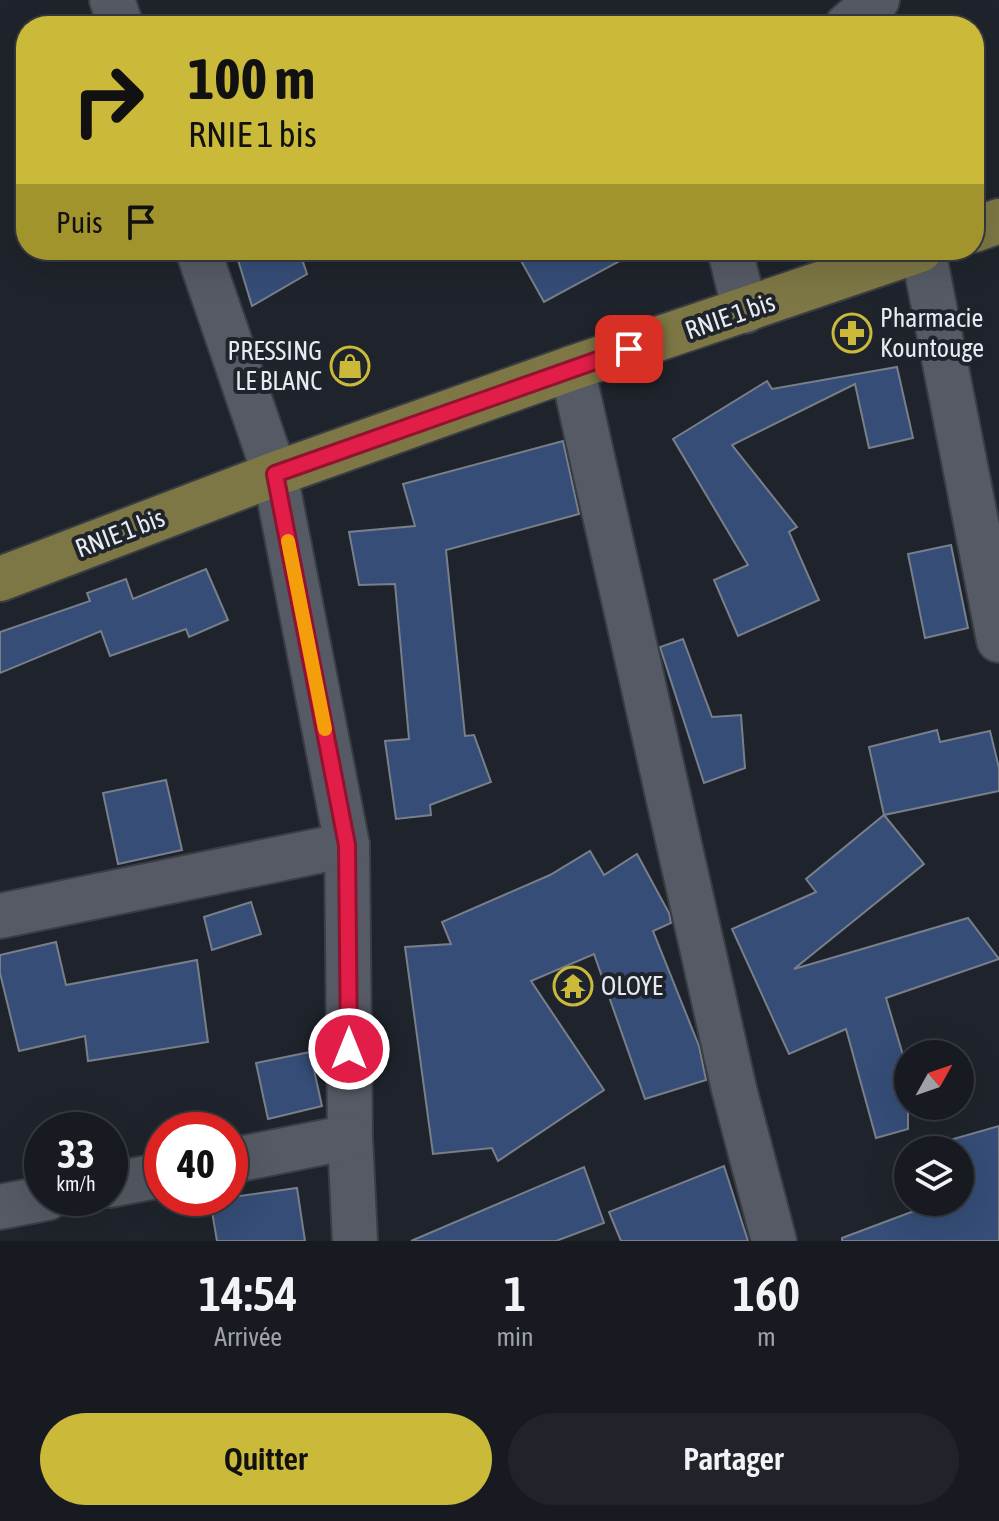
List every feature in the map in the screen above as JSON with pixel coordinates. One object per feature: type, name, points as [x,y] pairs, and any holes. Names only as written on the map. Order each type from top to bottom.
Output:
[{"type":"main road","name":"RNIE 1 bis","points":[[1,575],[572,368],[892,260]]},
{"type":"street","points":[[859,16],[877,0]]},
{"type":"street","points":[[201,260],[275,474],[347,845],[350,1137],[355,1241]]},
{"type":"street","points":[[732,260],[745,311]]},
{"type":"street","points":[[923,260],[999,640]]},
{"type":"street","points":[[572,368],[734,1089],[774,1241]]},
{"type":"street","points":[[0,916],[347,845]]},
{"type":"street","points":[[248,1157],[350,1137]]},
{"type":"street","points":[[0,1207],[24,1202]]},
{"type":"building","points":[[238,260],[302,260],[307,274],[252,306]]},
{"type":"building","points":[[521,260],[622,260],[544,302]]},
{"type":"building","points":[[897,367],[913,438],[869,448],[855,384],[732,445],[797,527],[789,532],[819,600],[738,636],[714,580],[748,565],[673,439],[767,381],[772,389]]},
{"type":"building","points":[[563,441],[579,514],[446,550],[465,736],[474,735],[491,782],[430,805],[431,815],[396,819],[385,741],[409,739],[395,584],[359,585],[349,532],[415,526],[403,484]]},
{"type":"building","points":[[951,545],[968,628],[925,638],[908,554]]},
{"type":"building","points":[[206,569],[228,620],[189,637],[186,629],[110,656],[101,631],[0,673],[0,632],[90,601],[87,593],[126,579],[133,599]]},
{"type":"building","points":[[683,639],[712,717],[741,715],[745,768],[704,783],[660,647]]},
{"type":"building","points":[[937,730],[940,742],[990,731],[999,768],[999,791],[884,815],[869,747]]},
{"type":"building","points":[[166,780],[182,850],[118,864],[103,793]]},
{"type":"building","points":[[884,815],[924,864],[794,969],[968,918],[999,959],[886,998],[898,1040],[894,1040],[894,1120],[908,1120],[908,1129],[876,1138],[846,1029],[789,1054],[732,929],[816,892],[806,879]]},
{"type":"building","points":[[590,851],[604,875],[637,854],[669,913],[671,923],[653,931],[699,1046],[706,1080],[645,1099],[594,954],[531,981],[604,1090],[498,1161],[492,1148],[433,1154],[405,947],[451,944],[442,922],[550,875]]},
{"type":"building","points":[[251,902],[261,934],[212,950],[204,917]]},
{"type":"building","points":[[56,942],[66,985],[197,960],[208,1042],[88,1061],[85,1036],[19,1051],[0,973],[0,955]]},
{"type":"building","points":[[310,1052],[322,1106],[268,1119],[256,1063]]},
{"type":"building","points":[[999,1126],[999,1241],[842,1241],[842,1238],[901,1216],[974,1216],[974,1136],[964,1136]]},
{"type":"building","points":[[724,1166],[748,1241],[621,1241],[609,1212]]},
{"type":"building","points":[[584,1167],[604,1223],[556,1241],[411,1241]]},
{"type":"building","points":[[297,1188],[305,1241],[217,1241],[213,1216],[248,1216],[248,1195]]},
{"type":"slow traffic","points":[[288,541],[325,729]]},
{"type":"place","name":"Pharmacie Kountouge","points":[[852,333]]},
{"type":"place","name":"PRESSING LE BLANC","points":[[350,366]]},
{"type":"place","name":"OLOYE","points":[[573,986]]},
{"type":"route","points":[[349,1049],[347,845],[275,474],[629,349]]}]
